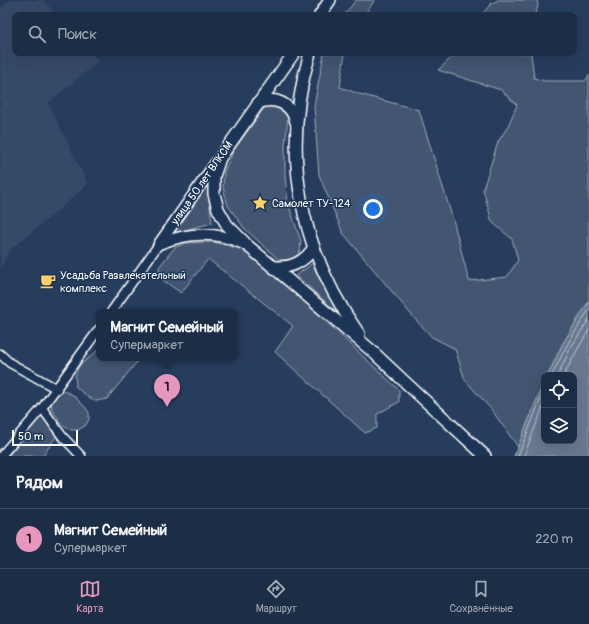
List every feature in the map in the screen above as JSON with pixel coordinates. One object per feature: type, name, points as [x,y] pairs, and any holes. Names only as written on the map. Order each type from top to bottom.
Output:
[{"type":"main road","points":[[322,12],[330,0]]},
{"type":"main road","points":[[325,12],[330,0]]},
{"type":"main road","name":"улица 50 лет ВЛКСМ","points":[[220,158],[292,56]]},
{"type":"main road","points":[[309,56],[300,90],[296,122],[298,182],[304,212],[321,266],[338,302],[348,319],[372,351]]},
{"type":"main road","points":[[258,103],[270,100],[282,103],[291,110],[296,122]]},
{"type":"main road","points":[[220,158],[213,183],[214,194],[216,205],[227,225],[249,247],[372,351],[485,456]]},
{"type":"main road","points":[[272,266],[283,267],[296,264],[308,256],[314,247]]},
{"type":"street","name":"улица 50 лет ВЛКСМ","points":[[113,309],[220,158]]},
{"type":"street","points":[[159,244],[186,235],[208,234],[229,238],[249,247]]},
{"type":"street","points":[[1,456],[42,408],[96,333]]},
{"type":"street","points":[[0,354],[10,363],[56,389]]},
{"type":"street","points":[[42,408],[62,436],[81,456]]},
{"type":"shaded area","points":[[11,0],[43,0],[54,12],[12,12],[12,56],[94,56],[99,61],[48,103],[88,184],[10,250],[0,268],[0,8]]},
{"type":"shaded area","points":[[356,0],[375,0],[366,12],[346,12]]},
{"type":"shaded area","points":[[498,0],[537,0],[538,6],[536,12],[484,12],[491,4]]},
{"type":"shaded area","points":[[323,56],[345,56],[340,87],[359,94],[419,110],[454,223],[469,281],[507,277],[518,260],[512,239],[492,222],[483,189],[498,142],[508,126],[517,105],[501,90],[438,70],[454,56],[531,56],[534,78],[545,81],[585,81],[589,75],[589,301],[562,345],[549,372],[541,372],[541,390],[518,447],[491,409],[465,380],[455,349],[432,337],[415,319],[343,233],[319,175],[314,106]]},
{"type":"shaded area","points":[[274,105],[283,108],[288,117],[285,145],[285,176],[288,203],[301,241],[300,251],[295,258],[287,261],[278,259],[245,229],[228,206],[223,187],[224,172],[234,150],[265,107]]},
{"type":"shaded area","points":[[207,185],[212,223],[173,233]]},
{"type":"shaded area","points":[[213,242],[245,250],[268,267],[399,390],[399,402],[377,414],[377,428],[365,433],[275,352],[293,326],[208,259],[181,293],[160,278],[159,267],[175,247],[187,243]]},
{"type":"shaded area","points":[[312,263],[319,278],[341,316],[296,275]]},
{"type":"shaded area","points":[[96,352],[96,361],[138,361],[107,399],[96,401],[88,397],[76,387],[75,376],[79,366]]},
{"type":"shaded area","points":[[64,391],[73,395],[89,413],[89,419],[86,425],[78,430],[71,430],[62,424],[52,410],[51,401],[56,392]]},
{"type":"shaded area","points":[[42,414],[57,435],[43,456],[8,456]]},
{"type":"water","points":[[589,301],[589,456],[514,456],[541,389],[541,444],[577,444],[577,372],[549,372],[562,345]]},
{"type":"place","name":"Самолет ТУ-124","points":[[260,203]]},
{"type":"place","name":"Усадьба Развлекательный комплекс","points":[[48,281]]},
{"type":"place","name":"Магнит Семейный","points":[[167,407]]}]
